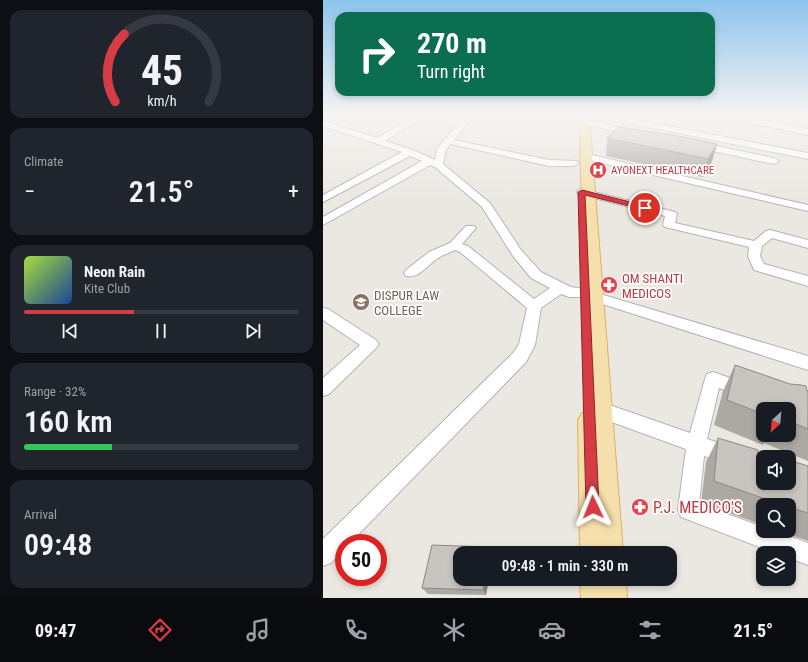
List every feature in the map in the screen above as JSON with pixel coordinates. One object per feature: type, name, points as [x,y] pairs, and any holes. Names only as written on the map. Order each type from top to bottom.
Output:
[{"type":"main road","points":[[584,144],[590,295],[594,546]]},
{"type":"main road","points":[[585,193],[587,157],[586,144]]},
{"type":"main road","points":[[590,295],[601,410],[609,546]]},
{"type":"main road","points":[[595,586],[596,598]]},
{"type":"main road","points":[[611,586],[612,598]]},
{"type":"street","points":[[387,144],[411,152],[434,163],[486,205],[517,253],[536,275],[569,292],[590,295],[808,363]]},
{"type":"street","points":[[323,222],[434,163],[446,144]]},
{"type":"street","points":[[464,144],[549,163],[574,164]]},
{"type":"street","points":[[746,144],[808,156]]},
{"type":"street","points":[[720,159],[689,148],[775,160]]},
{"type":"street","points":[[323,199],[411,152]]},
{"type":"street","points":[[587,157],[808,208]]},
{"type":"street","points":[[585,193],[671,214],[669,225],[756,245]]},
{"type":"street","points":[[411,273],[433,255],[454,246],[470,228]]},
{"type":"street","points":[[808,244],[770,234],[756,245],[754,256],[759,268],[808,281]]},
{"type":"street","points":[[454,246],[464,249],[534,306]]},
{"type":"street","points":[[323,555],[520,357],[527,345],[534,306],[560,287]]},
{"type":"street","points":[[323,313],[371,344],[323,389]]},
{"type":"street","points":[[757,395],[713,379],[696,444],[688,510],[808,554]]},
{"type":"street","points":[[601,410],[756,465]]},
{"type":"building","points":[[635,144],[717,144],[708,159]]},
{"type":"building","points":[[735,365],[790,384],[806,386],[808,391],[808,429],[796,424],[796,402],[756,402],[756,411],[727,400]]},
{"type":"building","points":[[718,438],[758,450],[756,450],[756,490],[796,490],[796,462],[808,466],[808,513],[796,509],[796,498],[763,498],[714,481]]},
{"type":"building","points":[[432,545],[460,546],[453,546],[453,586],[484,586],[483,590],[422,588]]},
{"type":"place","name":"AYONEXT HEALTHCARE","points":[[598,170]]},
{"type":"place","name":"OM SHANTI MEDICOS","points":[[609,285]]},
{"type":"place","name":"DISPUR LAW COLLEGE","points":[[361,302]]},
{"type":"place","name":"P.J. MEDICO'S","points":[[640,507]]},
{"type":"route","points":[[593,507],[582,192],[645,208]]}]
